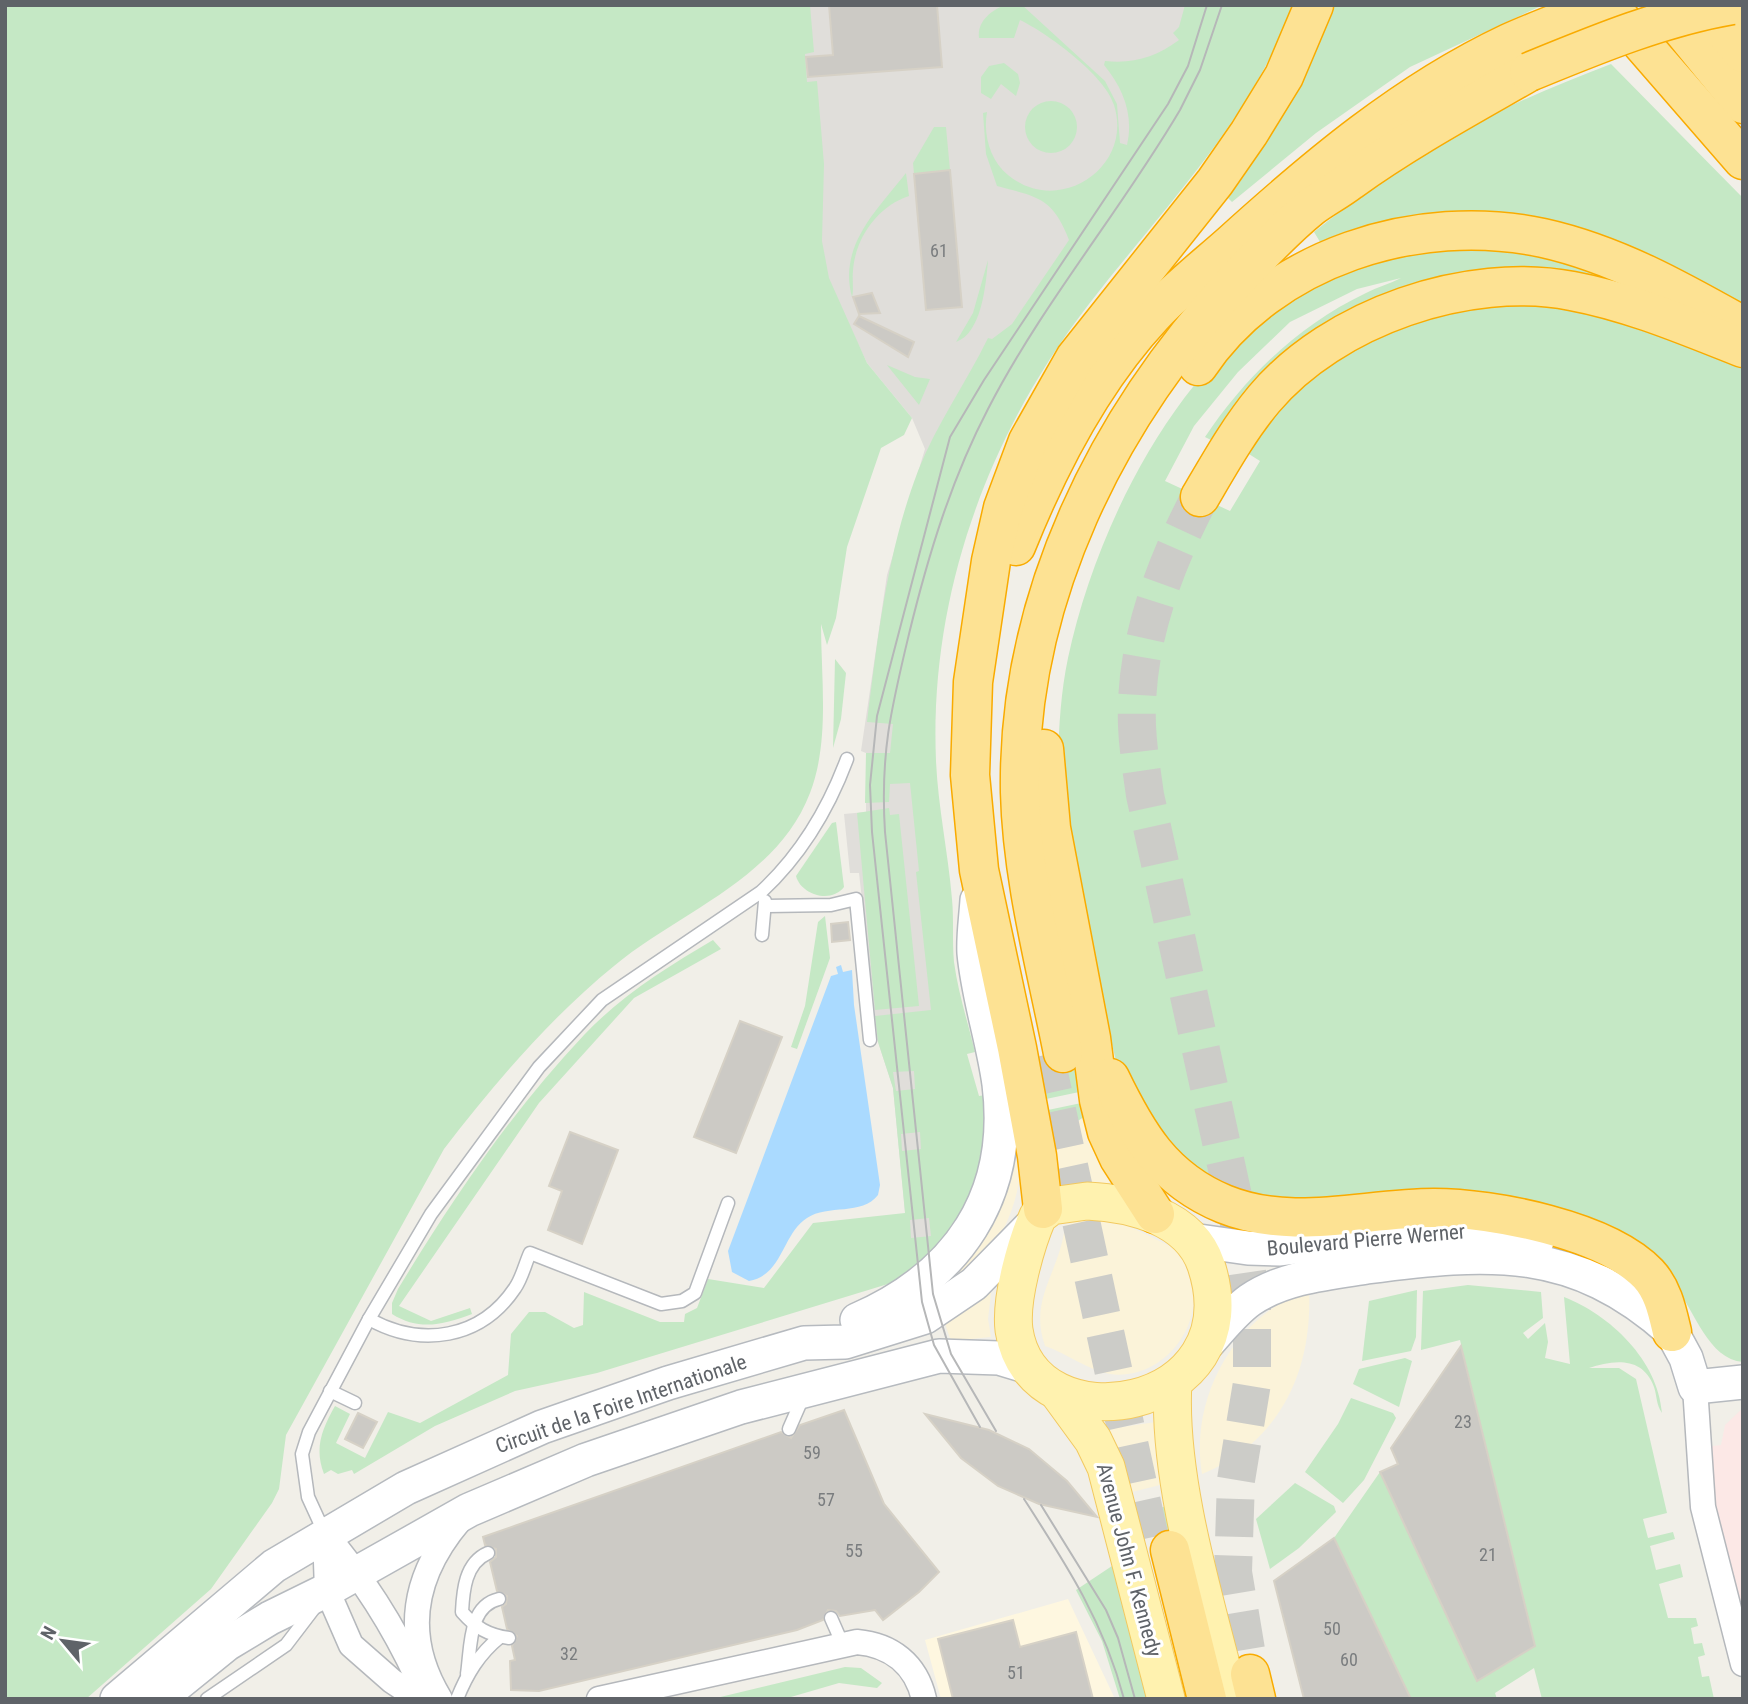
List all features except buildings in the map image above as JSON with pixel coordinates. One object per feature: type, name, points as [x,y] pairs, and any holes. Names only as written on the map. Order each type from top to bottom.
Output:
[{"type":"highway","points":[[1039,1215],[1037,1156],[979,870],[970,775],[972,682],[990,561],[1003,508],[1028,440],[1075,358],[1215,182],[1249,133],[1284,76],[1314,5]]},
{"type":"highway","points":[[1602,5],[1518,58],[1414,138],[1311,207],[1261,253],[1176,351],[1123,429],[1093,482],[1047,596],[1026,697],[1020,795],[1026,856],[1066,1049],[1130,1119],[1152,1153],[1172,1172],[1216,1200],[1255,1213],[1294,1219],[1433,1208],[1471,1209],[1525,1219],[1591,1240],[1648,1274],[1664,1300],[1672,1332]]},
{"type":"highway","points":[[1608,5],[1743,160]]},
{"type":"highway","points":[[1662,5],[1743,104]]},
{"type":"highway","points":[[1703,5],[1743,53]]},
{"type":"highway","points":[[980,638],[1033,501],[1068,434],[1114,364],[1153,315],[1296,184],[1409,101],[1518,58],[1621,36],[1702,10],[1732,5]]},
{"type":"highway","points":[[1696,48],[1743,81]]},
{"type":"highway","points":[[1066,1049],[1044,764],[1046,716],[1054,666],[1076,582],[1109,504],[1155,410],[1191,355],[1225,310],[1348,183]]},
{"type":"highway","points":[[1155,1214],[1107,1132],[1099,1100],[1066,1049],[1019,929],[1001,795],[1007,694],[1015,644],[1048,538],[1072,484],[1107,419],[1176,316],[1254,223]]},
{"type":"highway","points":[[1141,443],[1223,333],[1266,294],[1315,266],[1350,251],[1394,238],[1453,231],[1507,233],[1544,238],[1609,258],[1659,279],[1743,326]]},
{"type":"highway","points":[[1200,497],[1228,448],[1265,398],[1310,358],[1358,327],[1407,306],[1446,295],[1508,286],[1570,290],[1634,306],[1743,348]]},
{"type":"highway","points":[[1189,1699],[1161,1552],[1207,1699]]},
{"type":"main road","points":[[804,1343],[898,1301],[931,1277],[966,1237],[990,1185],[1000,1129],[999,1085],[974,952],[979,870]]},
{"type":"main road","points":[[1098,1202],[1155,1214],[1192,1240],[1205,1261],[1213,1287],[1213,1315],[1206,1346],[1191,1366],[1173,1382],[1151,1394],[1108,1402],[1058,1392],[1029,1367],[1019,1348],[1013,1311],[1039,1215],[1098,1202]]},
{"type":"main road","name":"Circuit de la Foire Internationale","points":[[117,1699],[274,1566],[406,1488],[541,1427],[668,1384],[804,1343],[845,1342],[925,1317],[974,1284],[1039,1215]]},
{"type":"main road","name":"Boulevard Pierre Werner","points":[[1192,1240],[1248,1248],[1280,1249],[1432,1230],[1507,1234],[1558,1246],[1609,1266],[1636,1282],[1657,1305],[1686,1358],[1695,1387]]},
{"type":"main road","name":"Boulevard Pierre Werner","points":[[1206,1346],[1250,1300],[1275,1287],[1332,1272],[1468,1256],[1508,1257],[1554,1264],[1587,1275],[1647,1309],[1672,1332]]},
{"type":"main road","name":"Circuit de la Foire Internationale","points":[[159,1699],[227,1644],[270,1618],[327,1590],[469,1510],[586,1460],[806,1389],[951,1354],[999,1358],[1029,1367]]},
{"type":"main road","points":[[1173,1382],[1171,1414],[1182,1493],[1246,1690]]},
{"type":"main road","points":[[1695,1387],[1743,1382]]},
{"type":"main road","name":"Avenue John F. Kennedy","points":[[1058,1392],[1093,1440],[1106,1467],[1166,1699]]},
{"type":"street","points":[[1695,1387],[1703,1507],[1743,1664]]},
{"type":"street","points":[[440,1699],[418,1638],[417,1604],[423,1577],[436,1551],[469,1510]]},
{"type":"street","points":[[325,1534],[358,1572],[399,1638],[427,1699]]},
{"type":"street","points":[[325,1534],[327,1590],[352,1645],[392,1681],[419,1699]]},
{"type":"street","points":[[600,1699],[842,1643],[876,1644],[887,1648],[911,1668],[924,1699]]},
{"type":"lane","points":[[325,1534],[308,1497],[302,1454],[330,1391],[430,1214],[538,1067],[602,1000],[761,892],[782,873],[823,814],[847,759]]},
{"type":"lane","points":[[761,892],[766,906],[762,935]]},
{"type":"lane","points":[[766,906],[831,905],[856,900],[870,1040]]},
{"type":"lane","points":[[369,1319],[392,1332],[421,1336],[456,1332],[493,1314],[517,1286],[530,1253],[661,1304],[682,1301],[695,1293],[728,1203]]},
{"type":"lane","points":[[789,1429],[806,1389]]},
{"type":"lane","points":[[330,1391],[355,1403]]},
{"type":"lane","points":[[467,1674],[485,1649],[505,1638],[474,1626],[462,1612],[463,1584],[480,1556],[488,1553]]},
{"type":"lane","points":[[207,1699],[286,1645],[327,1590]]},
{"type":"lane","points":[[457,1699],[467,1674],[474,1626],[480,1610],[499,1598]]},
{"type":"lane","points":[[831,1618],[842,1643]]},
{"type":"shaded area","points":[[798,5],[1245,5],[1038,351],[939,582],[930,902],[934,1237],[911,1273],[893,1088],[878,1042],[859,873],[850,873],[844,814],[866,812],[866,753],[861,751],[887,575],[925,449],[912,418],[867,363],[843,312],[820,290]]},
{"type":"shaded area","points":[[1743,1408],[1743,1664],[1698,1448],[1721,1445],[1725,1425]]},
{"type":"shaded area","points":[[1068,1599],[1115,1699],[941,1699],[925,1640]]},
{"type":"green space","points":[[5,5],[810,5],[814,52],[805,54],[807,82],[817,81],[824,164],[822,241],[829,278],[867,363],[912,418],[904,435],[881,448],[847,547],[836,618],[827,645],[821,624],[823,710],[820,752],[810,793],[795,823],[775,849],[751,871],[640,946],[590,986],[545,1030],[483,1100],[444,1149],[286,1435],[279,1489],[272,1503],[211,1589],[86,1699],[5,1699]]},
{"type":"green space","points":[[1022,5],[1105,81],[1117,104],[1120,143],[1127,145],[1128,113],[1117,83],[1104,65],[1105,61],[1144,58],[1179,40],[1173,33],[1179,27],[1185,5],[1293,5],[1275,48],[1229,126],[1053,354],[994,462],[972,519],[955,578],[943,638],[936,699],[936,761],[952,899],[954,962],[975,1052],[967,1054],[979,1096],[985,1095],[981,1158],[969,1199],[948,1236],[930,1256],[901,1280],[597,1373],[515,1391],[435,1426],[354,1474],[352,1470],[338,1474],[331,1470],[324,1474],[320,1456],[321,1439],[335,1406],[350,1414],[336,1443],[365,1458],[388,1412],[420,1423],[508,1375],[511,1334],[529,1312],[545,1312],[574,1328],[583,1325],[584,1292],[660,1322],[684,1322],[685,1314],[697,1308],[708,1279],[764,1288],[813,1223],[905,1213],[893,1088],[878,1042],[875,1016],[931,1010],[916,872],[919,871],[910,783],[890,784],[889,802],[865,803],[866,753],[890,753],[893,724],[867,722],[891,563],[918,471],[934,436],[988,338],[992,339],[1012,324],[1069,240],[1057,215],[1042,201],[997,186],[986,154],[983,113],[987,112],[987,138],[992,155],[1002,169],[1028,187],[1048,191],[1069,188],[1087,179],[1102,166],[1113,148],[1117,128],[1114,105],[1099,81],[1074,56],[1045,35],[1020,20],[1014,38],[979,38],[982,22],[999,7]],"holes":[[[914,1071],[915,1089],[896,1091],[893,1072]],[[920,1132],[921,1149],[902,1151],[901,1134]],[[929,1218],[931,1236],[911,1238],[910,1220]]]},
{"type":"green space","points":[[1331,5],[1543,5],[1410,67],[1316,133],[1232,202],[1228,198],[1288,106],[1312,57]]},
{"type":"green space","points":[[1004,63],[1018,74],[1020,83],[1016,96],[1001,84],[991,99],[981,93],[981,77],[989,66]]},
{"type":"green space","points":[[1611,64],[1743,198],[1743,316],[1570,238],[1325,250],[1314,232],[1386,178],[1452,135],[1519,102]]},
{"type":"green space","points":[[1051,101],[1070,108],[1077,127],[1070,146],[1051,153],[1032,146],[1025,127],[1032,108]]},
{"type":"green space","points":[[934,127],[946,127],[950,170],[914,174],[913,163]]},
{"type":"green space","points":[[906,173],[909,196],[887,207],[863,235],[855,259],[852,297],[850,261],[855,245],[872,215]]},
{"type":"green space","points":[[1476,248],[1559,262],[1639,289],[1427,287],[1215,442],[1205,437],[1256,373],[1296,337],[1342,306],[1401,278],[1357,289],[1290,322],[1238,372],[1194,426],[1165,481],[1230,511],[1260,461],[1241,449],[1323,365],[1404,320],[1492,300],[1595,308],[1743,363],[1743,1362],[1731,1359],[1711,1343],[1676,1288],[1635,1253],[1250,1201],[1173,1157],[1116,1061],[1058,759],[1068,658],[1080,609],[1097,559],[1119,509],[1144,459],[1207,370],[1244,333],[1284,302],[1362,267],[1415,254]]},
{"type":"green space","points":[[988,260],[984,294],[977,318],[965,337],[956,342],[973,313]]},
{"type":"green space","points":[[887,365],[915,377],[930,379],[919,405]]},
{"type":"green space","points":[[835,659],[846,673],[841,719],[833,748]]},
{"type":"green space","points":[[889,808],[890,815],[899,814],[919,1006],[875,1010],[857,813]]},
{"type":"green space","points":[[836,822],[844,887],[832,895],[817,895],[804,888],[796,876],[832,823]]},
{"type":"green space","points":[[825,916],[830,958],[797,1049],[791,1047],[805,1006],[818,922]]},
{"type":"green space","points":[[713,940],[721,949],[634,998],[539,1103],[399,1306],[431,1321],[470,1308],[472,1314],[441,1323],[422,1324],[412,1323],[392,1314],[392,1303],[398,1289],[440,1222],[484,1157],[532,1094],[598,1021],[629,995]]},
{"type":"green space","points":[[1080,1069],[1084,1091],[1046,1099],[1041,1077]]},
{"type":"green space","points":[[1086,1102],[1084,1117],[1071,1125],[1057,1122],[1048,1110]]},
{"type":"green space","points":[[1468,1285],[1541,1292],[1543,1318],[1523,1333],[1528,1339],[1545,1323],[1548,1342],[1545,1358],[1570,1364],[1564,1297],[1598,1315],[1629,1342],[1641,1358],[1659,1394],[1662,1413],[1649,1377],[1635,1365],[1617,1362],[1589,1368],[1619,1368],[1636,1379],[1667,1513],[1643,1519],[1648,1538],[1673,1532],[1675,1539],[1650,1546],[1656,1570],[1680,1564],[1683,1577],[1659,1584],[1668,1618],[1696,1618],[1698,1626],[1691,1628],[1694,1644],[1702,1643],[1705,1655],[1698,1657],[1702,1677],[1709,1676],[1714,1699],[1542,1699],[1534,1668],[1495,1693],[1497,1699],[1411,1699],[1334,1538],[1380,1472],[1477,1681],[1535,1646],[1460,1340],[1421,1350],[1423,1291]]},
{"type":"green space","points":[[1417,1290],[1416,1337],[1411,1351],[1362,1361],[1369,1301]]},
{"type":"green space","points":[[1405,1358],[1412,1361],[1399,1407],[1353,1384],[1359,1369]]},
{"type":"green space","points":[[1351,1398],[1393,1413],[1396,1418],[1364,1480],[1343,1503],[1305,1472],[1338,1424]]},
{"type":"green space","points":[[1295,1483],[1334,1506],[1336,1512],[1299,1548],[1270,1569],[1256,1519]]},
{"type":"green space","points":[[1172,1505],[1177,1529],[1139,1537],[1133,1514]]},
{"type":"green space","points":[[1112,1566],[1124,1579],[1150,1699],[1120,1699],[1102,1641],[1076,1590]]},
{"type":"green space","points":[[845,1667],[861,1668],[882,1683],[877,1688],[839,1683],[784,1699],[712,1699]]},
{"type":"sand","points":[[1048,1110],[1051,1117],[1063,1125],[1078,1122],[1084,1117],[1111,1179],[1108,1184],[1065,1187],[1061,1183],[1045,1111]]},
{"type":"sand","points":[[1014,1159],[1020,1164],[1020,1175],[1012,1210],[1002,1232],[986,1255],[947,1284],[982,1240]]},
{"type":"sand","points":[[1088,1219],[1120,1222],[1184,1253],[1186,1259],[1193,1292],[1190,1321],[1176,1347],[1153,1366],[1139,1372],[1102,1372],[1045,1346],[1040,1313],[1065,1225]]},
{"type":"sand","points":[[992,1286],[988,1319],[991,1337],[951,1341],[943,1318]]},
{"type":"sand","points":[[1309,1289],[1305,1348],[1286,1400],[1271,1423],[1252,1443],[1229,1460],[1202,1474],[1200,1445],[1203,1416],[1223,1363],[1239,1339],[1259,1318]]},
{"type":"sand","points":[[1156,1422],[1168,1483],[1128,1493],[1109,1429]]},
{"type":"water","points":[[841,965],[843,972],[852,970],[854,1005],[880,1185],[878,1195],[854,1208],[825,1211],[807,1218],[792,1234],[769,1271],[749,1281],[732,1272],[728,1251],[831,976],[838,974],[836,967]]},
{"type":"tunnel","points":[[1200,497],[1163,579],[1146,637],[1140,666],[1137,726],[1145,795],[1242,1237],[1252,1307],[1252,1383],[1236,1480],[1233,1572],[1250,1674]]},
{"type":"tunnel","points":[[1045,1055],[1153,1553]]},
{"type":"tram line","points":[[980,1427],[934,1345],[922,1302],[872,832],[870,785],[877,716],[950,437],[984,380],[1168,104],[1188,66],[1207,5]]},
{"type":"tram line","points":[[996,1431],[951,1354],[933,1294],[885,832],[884,779],[888,732],[924,576],[952,491],[975,436],[1032,332],[1180,110],[1200,70],[1222,5]]},
{"type":"tram line","points":[[1024,1499],[1095,1619],[1124,1699]]},
{"type":"tram line","points":[[1041,1505],[1106,1610],[1118,1638],[1135,1699]]}]
